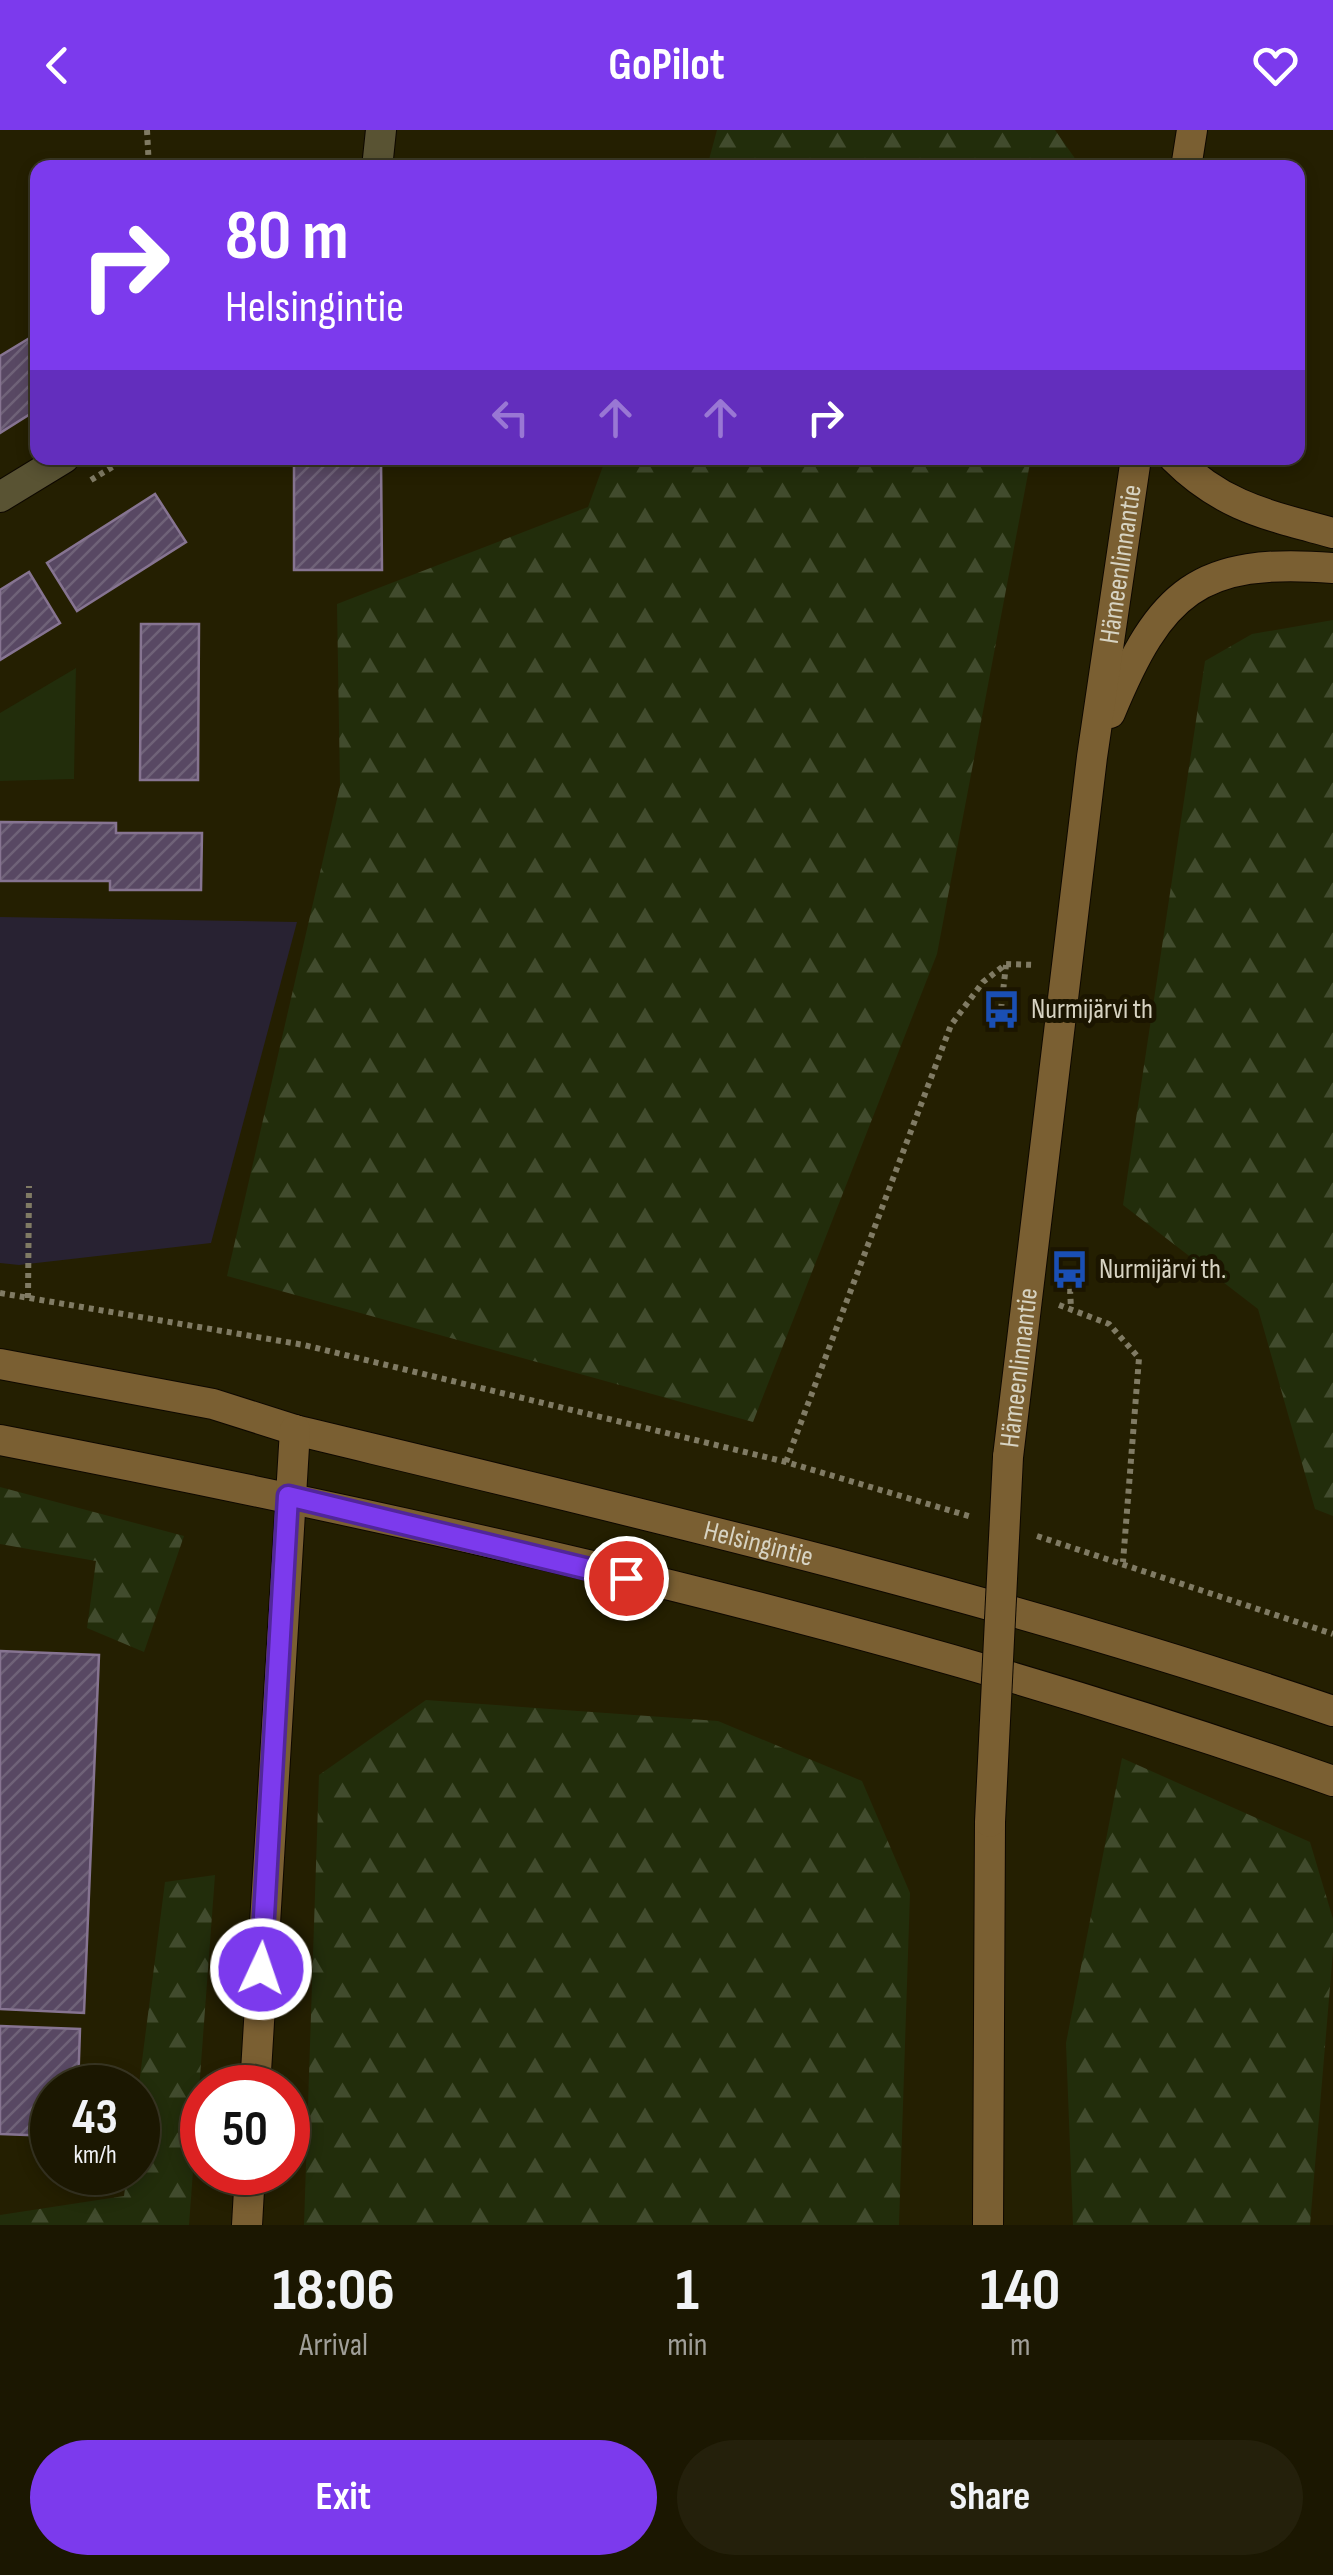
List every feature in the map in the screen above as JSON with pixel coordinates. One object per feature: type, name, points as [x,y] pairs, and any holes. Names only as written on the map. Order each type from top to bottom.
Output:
[{"type":"main road","points":[[1187,160],[1192,130]]},
{"type":"main road","name":"Hämeenlinnantie","points":[[988,2225],[990,1822],[1008,1456],[1092,758],[1135,465]]},
{"type":"main road","points":[[1181,465],[1204,488],[1256,512],[1333,533]]},
{"type":"main road","points":[[1092,758],[1136,650],[1162,612],[1212,575],[1277,564],[1333,568]]},
{"type":"main road","name":"Helsingintie","points":[[0,1364],[213,1404],[295,1430],[872,1570],[1162,1653],[1333,1712]]},
{"type":"main road","points":[[255,2065],[295,1430]]},
{"type":"main road","points":[[0,1440],[288,1496],[931,1654],[1097,1702],[1333,1781]]},
{"type":"main road","points":[[247,2225],[249,2195]]},
{"type":"street","points":[[377,160],[381,130]]},
{"type":"street","points":[[0,497],[53,465]]},
{"type":"path","points":[[148,130],[148,160]]},
{"type":"path","points":[[1001,1009],[1006,964]]},
{"type":"path","points":[[786,1462],[951,1026],[983,982],[1006,964],[1067,966]]},
{"type":"path","points":[[28,1298],[29,1186]]},
{"type":"path","points":[[1069,1270],[1071,1309]]},
{"type":"path","points":[[0,1293],[304,1345],[786,1462],[992,1523]]},
{"type":"path","points":[[1027,1293],[1109,1324],[1140,1358],[1123,1562]]},
{"type":"path","points":[[1029,1534],[1333,1634]]},
{"type":"shaded area","points":[[0,917],[297,922],[211,1243],[19,1265],[0,1263]]},
{"type":"green space","points":[[717,130],[1055,130],[1076,160],[709,160]]},
{"type":"green space","points":[[603,465],[1030,465],[937,954],[753,1422],[227,1276],[340,786],[337,604],[588,507]]},
{"type":"green space","points":[[1333,620],[1333,1516],[1315,1509],[1258,1309],[1123,1205],[1205,661],[1252,634]]},
{"type":"green space","points":[[76,668],[74,779],[0,781],[0,713]]},
{"type":"green space","points":[[0,1487],[184,1536],[144,1652],[87,1628],[96,1561],[0,1544]]},
{"type":"green space","points":[[426,1700],[718,1721],[862,1781],[910,1893],[899,2225],[304,2225],[305,2195],[310,2195],[309,2065],[319,1775]]},
{"type":"green space","points":[[1122,1758],[1310,1842],[1333,1919],[1333,1951],[1310,2225],[1073,2225],[1066,2043]]},
{"type":"green space","points":[[215,1875],[201,2065],[180,2065],[180,2195],[191,2195],[189,2225],[0,2225],[0,2215],[124,2195],[160,2195],[160,2065],[141,2065],[165,1882]]},
{"type":"building","points":[[30,338],[30,414],[0,433],[0,356]]},
{"type":"building","points":[[294,465],[381,465],[382,570],[294,570]]},
{"type":"building","points":[[155,494],[186,542],[77,611],[47,563]]},
{"type":"building","points":[[29,572],[60,623],[0,660],[0,590]]},
{"type":"building","points":[[141,624],[199,624],[198,780],[140,780]]},
{"type":"building","points":[[0,822],[116,823],[116,833],[202,833],[201,890],[110,890],[110,881],[0,881]]},
{"type":"building","points":[[0,1651],[99,1655],[84,2013],[0,2009]]},
{"type":"building","points":[[0,2026],[80,2029],[79,2065],[30,2065],[30,2135],[0,2134]]},
{"type":"place","name":"Nurmijärvi th","points":[[1001,1009]]},
{"type":"place","name":"Nurmijärvi th.","points":[[1069,1269]]},
{"type":"route","points":[[261,1969],[288,1496],[626,1578]]}]
